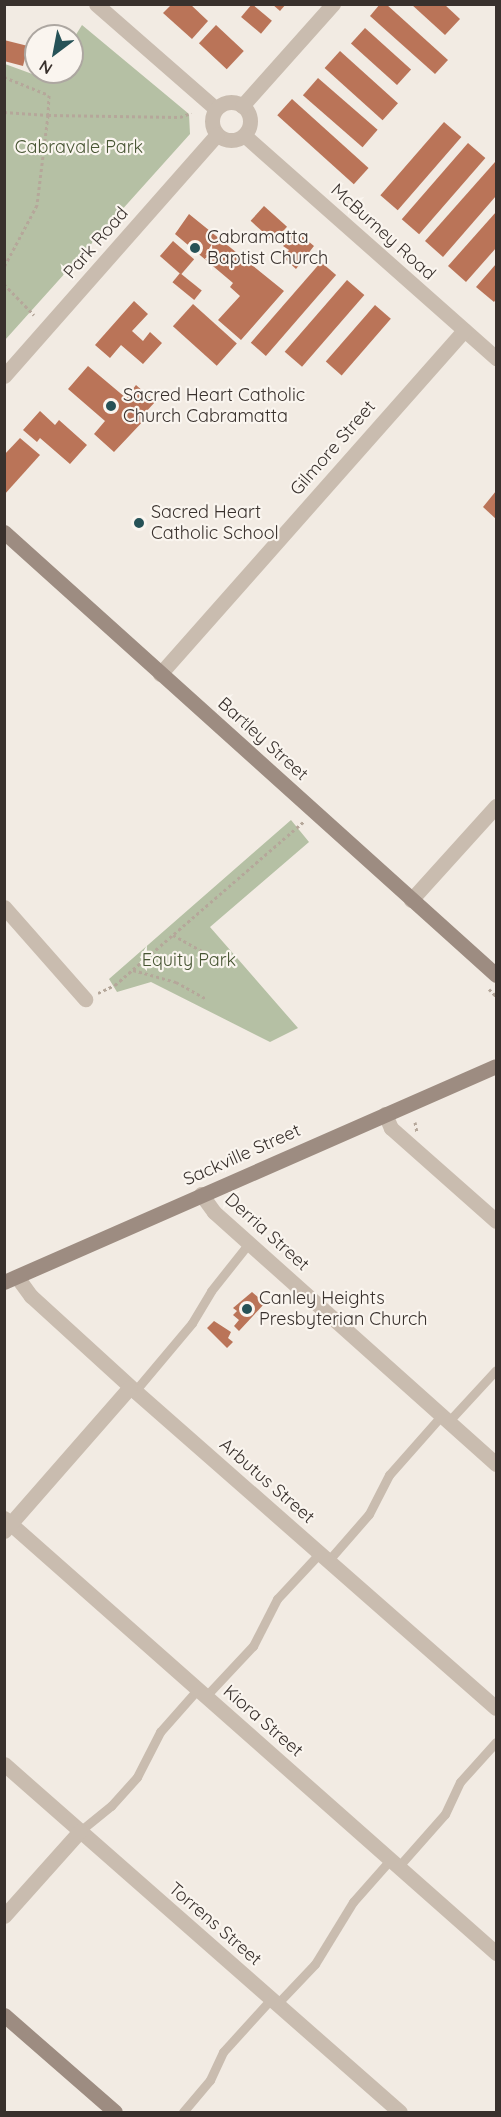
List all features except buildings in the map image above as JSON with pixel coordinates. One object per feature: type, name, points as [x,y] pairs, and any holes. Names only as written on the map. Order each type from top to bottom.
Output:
[{"type":"main road","name":"Bartley Street","points":[[4,532],[496,975]]},
{"type":"main road","name":"Sackville Street","points":[[11,1280],[201,1194],[496,1066]]},
{"type":"main road","points":[[4,2014],[115,2112]]},
{"type":"street","points":[[96,4],[216,109]]},
{"type":"street","points":[[242,106],[333,4]]},
{"type":"street","points":[[231,102],[242,106],[249,120],[244,135],[233,140],[217,134],[212,119],[216,109],[231,102]]},
{"type":"street","name":"Park Road","points":[[4,376],[217,134]]},
{"type":"street","name":"McBurney Road","points":[[244,135],[496,358]]},
{"type":"street","name":"Gilmore Street","points":[[160,674],[464,330]]},
{"type":"street","points":[[411,900],[496,806]]},
{"type":"street","points":[[4,907],[86,999]]},
{"type":"street","points":[[385,1114],[391,1128],[496,1221]]},
{"type":"street","name":"Derria Street","points":[[201,1194],[210,1209],[496,1464]]},
{"type":"street","name":"Arbutus Street","points":[[11,1280],[496,1708]]},
{"type":"street","points":[[7,1524],[133,1389]]},
{"type":"street","name":"Kiora Street","points":[[7,1524],[496,1953]]},
{"type":"street","name":"Torrens Street","points":[[4,1764],[400,2112]]},
{"type":"street","points":[[4,1916],[80,1831]]},
{"type":"lane","points":[[133,1389],[192,1323],[211,1291],[249,1243]]},
{"type":"lane","points":[[80,1831],[111,1806],[137,1777],[160,1732],[253,1646],[277,1599],[369,1514],[389,1475],[496,1370]]},
{"type":"lane","points":[[183,2112],[210,2080],[223,2052],[315,1964],[353,1902],[445,1814],[460,1782],[496,1742]]},
{"type":"path","points":[[4,77],[49,95],[37,205],[4,267]]},
{"type":"path","points":[[4,112],[180,117],[190,113]]},
{"type":"path","points":[[4,284],[34,315]]},
{"type":"path","points":[[86,999],[115,985],[304,821]]},
{"type":"path","points":[[173,935],[222,962]]},
{"type":"path","points":[[133,970],[176,982],[207,999]]},
{"type":"path","points":[[415,1122],[417,1134]]},
{"type":"green space","name":"Cabravale Park","points":[[84,27],[189,114],[190,134],[5,340],[5,64],[24,71],[24,84],[84,84]]},
{"type":"green space","name":"Equity Park","points":[[291,820],[309,842],[210,927],[298,1028],[270,1042],[151,982],[117,992],[109,979]]},
{"type":"place","name":"Cabramatta Baptist Church","points":[[195,248]]},
{"type":"place","name":"Sacred Heart Catholic Church Cabramatta","points":[[111,406]]},
{"type":"place","name":"Sacred Heart Catholic School","points":[[139,523]]},
{"type":"place","name":"Canley Heights Presbyterian Church","points":[[247,1309]]}]
